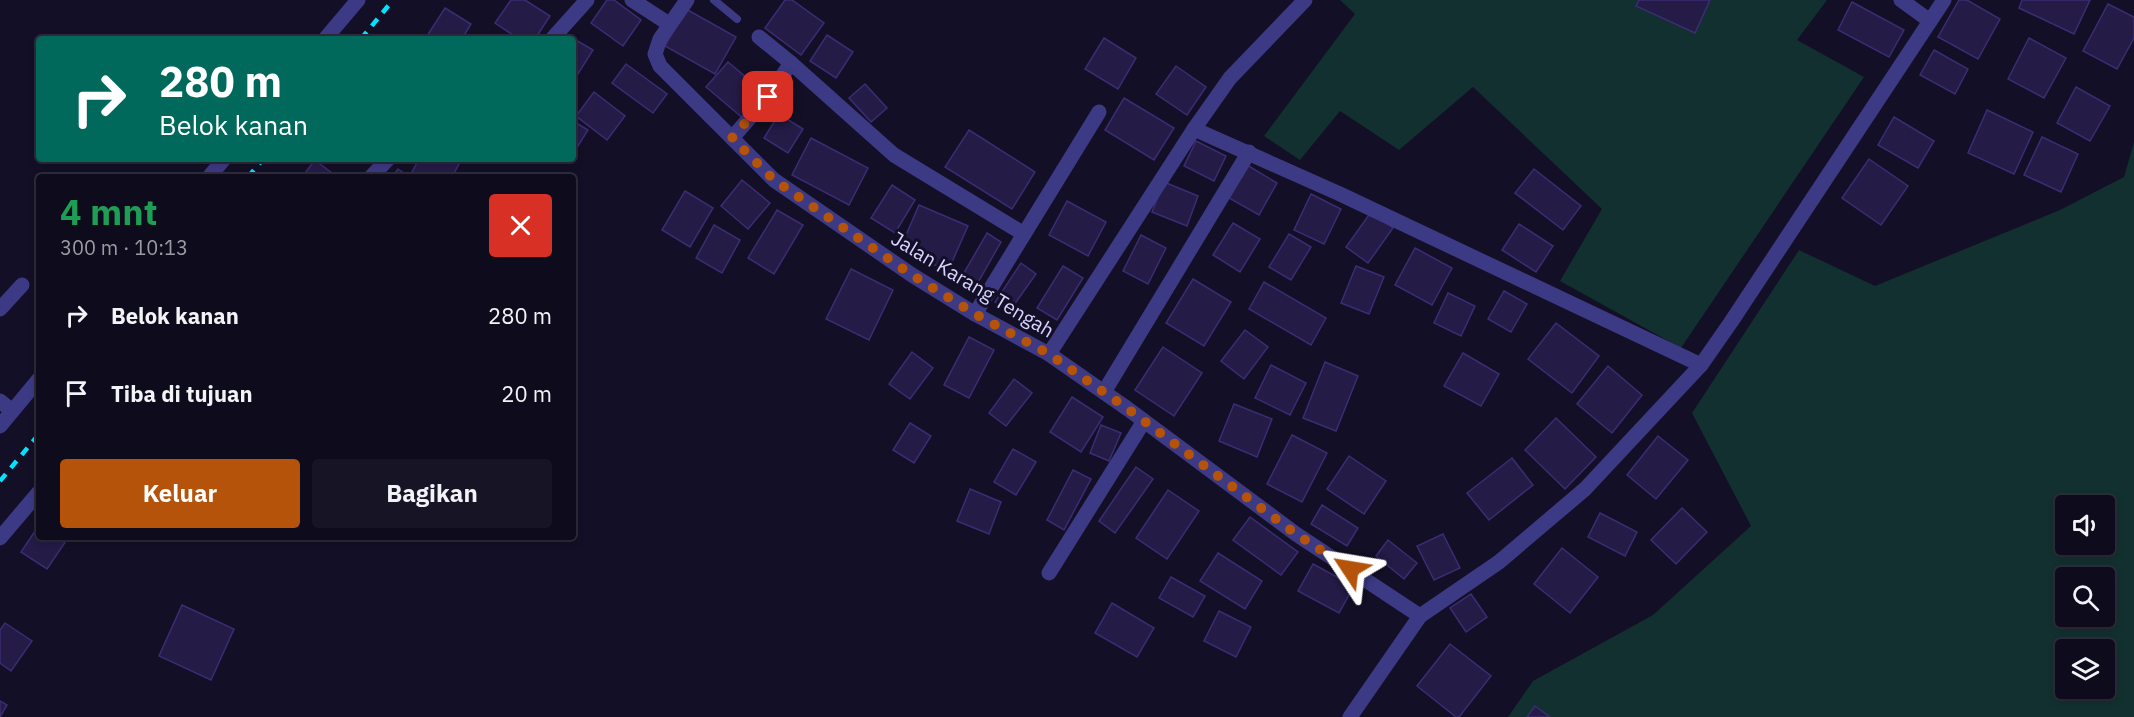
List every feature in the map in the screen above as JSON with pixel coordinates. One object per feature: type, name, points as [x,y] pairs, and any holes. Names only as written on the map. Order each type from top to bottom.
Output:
[{"type":"street","points":[[328,36],[358,0]]},
{"type":"street","points":[[555,36],[587,0]]},
{"type":"street","points":[[632,0],[669,24]]},
{"type":"street","name":"Jalan Karang Tengah","points":[[687,0],[660,39],[655,54],[660,66],[774,180],[912,275],[975,314],[1049,354],[1144,421],[1296,534],[1420,616]]},
{"type":"street","points":[[1049,354],[1194,129],[1230,78],[1305,0]]},
{"type":"street","points":[[1901,0],[1930,21]]},
{"type":"street","points":[[1350,717],[1420,616],[1499,562],[1585,489],[1701,364],[1944,0]]},
{"type":"street","points":[[759,37],[894,155],[1024,234]]},
{"type":"street","points":[[732,138],[768,97],[791,63]]},
{"type":"street","points":[[975,314],[1099,112]]},
{"type":"street","points":[[1194,129],[1249,152],[1701,364]]},
{"type":"street","points":[[1104,392],[1249,152]]},
{"type":"street","points":[[212,174],[222,162]]},
{"type":"street","points":[[374,174],[385,162]]},
{"type":"street","points":[[0,309],[22,285]]},
{"type":"street","points":[[0,426],[6,406],[36,381]]},
{"type":"street","points":[[1049,573],[1144,421]]},
{"type":"street","points":[[0,538],[36,496]]},
{"type":"lane","points":[[714,0],[737,19]]},
{"type":"green space","points":[[1340,0],[1827,0],[1797,40],[1864,77],[1681,348],[1560,281],[1602,209],[1473,87],[1399,150],[1340,111],[1300,160],[1264,136],[1355,14]]},
{"type":"green space","points":[[2134,142],[2134,717],[1508,717],[1533,681],[1653,615],[1751,526],[1692,413],[1799,250],[1875,286],[2060,210],[2124,177]]},
{"type":"building","points":[[511,0],[525,0],[550,16],[537,36],[514,36],[495,23]]},
{"type":"building","points":[[607,0],[614,0],[641,20],[623,46],[591,23]]},
{"type":"building","points":[[785,0],[792,0],[824,23],[801,55],[765,28]]},
{"type":"building","points":[[1639,0],[1710,0],[1695,33],[1636,6]]},
{"type":"building","points":[[1959,0],[1967,0],[2000,19],[1978,59],[1938,37]]},
{"type":"building","points":[[2022,0],[2090,0],[2074,34],[2019,8]]},
{"type":"building","points":[[1852,2],[1904,30],[1889,57],[1838,30]]},
{"type":"building","points":[[2108,4],[2134,17],[2134,38],[2117,69],[2083,51]]},
{"type":"building","points":[[445,8],[471,24],[464,36],[427,36]]},
{"type":"building","points":[[686,9],[736,37],[715,74],[665,46]]},
{"type":"building","points":[[827,35],[853,52],[836,78],[810,61]]},
{"type":"building","points":[[1104,38],[1136,58],[1118,89],[1085,69]]},
{"type":"building","points":[[2029,38],[2066,58],[2044,98],[2008,79]]},
{"type":"building","points":[[576,40],[593,50],[576,77]]},
{"type":"building","points":[[1934,50],[1968,69],[1955,94],[1920,75]]},
{"type":"building","points":[[728,62],[766,94],[745,120],[706,87]]},
{"type":"building","points":[[626,64],[667,94],[653,113],[612,83]]},
{"type":"building","points":[[1176,66],[1206,87],[1187,115],[1156,94]]},
{"type":"building","points":[[865,84],[887,108],[871,122],[849,98]]},
{"type":"building","points":[[2076,87],[2110,106],[2090,141],[2057,123]]},
{"type":"building","points":[[594,92],[625,116],[607,140],[576,116]]},
{"type":"building","points":[[1124,98],[1174,128],[1154,160],[1105,130]]},
{"type":"building","points":[[1987,110],[2033,132],[2014,174],[1968,153]]},
{"type":"building","points":[[779,114],[803,129],[788,153],[764,138]]},
{"type":"building","points":[[1894,117],[1934,141],[1918,168],[1878,145]]},
{"type":"building","points":[[576,123],[588,130],[576,149]]},
{"type":"building","points":[[969,130],[1035,172],[1012,209],[945,167]]},
{"type":"building","points":[[2042,137],[2078,154],[2061,192],[2024,175]]},
{"type":"building","points":[[811,138],[868,168],[849,205],[792,175]]},
{"type":"building","points":[[1196,141],[1226,156],[1214,181],[1184,166]]},
{"type":"building","points":[[1869,159],[1908,186],[1881,225],[1842,198]]},
{"type":"building","points":[[313,162],[318,162],[333,174],[304,174]]},
{"type":"building","points":[[417,162],[455,162],[459,164],[454,174],[412,172]]},
{"type":"building","points":[[1247,165],[1277,183],[1259,215],[1229,198]]},
{"type":"building","points":[[398,169],[406,174],[394,174]]},
{"type":"building","points":[[1534,169],[1581,206],[1563,230],[1515,193]]},
{"type":"building","points":[[742,180],[770,203],[748,229],[721,206]]},
{"type":"building","points":[[1164,182],[1198,196],[1187,226],[1152,212]]},
{"type":"building","points":[[892,185],[915,200],[895,233],[871,218]]},
{"type":"building","points":[[685,191],[713,208],[690,247],[662,230]]},
{"type":"building","points":[[1311,194],[1341,209],[1324,244],[1294,230]]},
{"type":"building","points":[[1067,201],[1106,222],[1088,256],[1049,235]]},
{"type":"building","points":[[919,205],[968,226],[948,271],[900,249]]},
{"type":"building","points":[[777,210],[803,225],[774,274],[748,258]]},
{"type":"building","points":[[1371,212],[1393,228],[1368,263],[1346,247]]},
{"type":"building","points":[[1233,223],[1260,239],[1240,272],[1213,255]]},
{"type":"building","points":[[1519,224],[1553,246],[1536,272],[1502,250]]},
{"type":"building","points":[[714,225],[740,240],[722,273],[696,258]]},
{"type":"building","points":[[987,233],[1001,242],[976,286],[961,278]]},
{"type":"building","points":[[1289,234],[1311,247],[1291,280],[1269,267]]},
{"type":"building","points":[[1141,235],[1166,248],[1148,284],[1123,271]]},
{"type":"building","points":[[1415,248],[1452,268],[1432,305],[1395,285]]},
{"type":"building","points":[[1021,263],[1036,274],[1009,312],[995,302]]},
{"type":"building","points":[[1063,266],[1083,278],[1057,320],[1037,308]]},
{"type":"building","points":[[1356,266],[1384,277],[1369,314],[1341,303]]},
{"type":"building","points":[[851,269],[893,290],[869,340],[826,319]]},
{"type":"building","points":[[1193,279],[1231,302],[1204,346],[1166,323]]},
{"type":"building","points":[[1264,282],[1326,318],[1311,345],[1249,309]]},
{"type":"building","points":[[1504,291],[1527,304],[1511,332],[1488,319]]},
{"type":"building","points":[[1448,293],[1475,306],[1461,336],[1434,323]]},
{"type":"building","points":[[1556,323],[1599,356],[1572,393],[1528,359]]},
{"type":"building","points":[[1245,330],[1268,347],[1244,379],[1221,361]]},
{"type":"building","points":[[969,337],[994,350],[969,398],[944,385]]},
{"type":"building","points":[[1163,347],[1202,373],[1174,416],[1135,390]]},
{"type":"building","points":[[912,352],[933,368],[910,399],[889,384]]},
{"type":"building","points":[[1463,353],[1499,374],[1481,406],[1444,386]]},
{"type":"building","points":[[1325,362],[1358,376],[1336,431],[1303,418]]},
{"type":"building","points":[[1271,365],[1306,383],[1290,415],[1255,398]]},
{"type":"building","points":[[1608,366],[1642,395],[1612,433],[1577,404]]},
{"type":"building","points":[[1014,379],[1032,393],[1006,426],[989,413]]},
{"type":"building","points":[[1072,397],[1103,417],[1081,452],[1050,432]]},
{"type":"building","points":[[1234,404],[1272,419],[1257,457],[1219,441]]},
{"type":"building","points":[[1556,418],[1596,457],[1565,489],[1525,450]]},
{"type":"building","points":[[910,423],[931,436],[914,463],[893,450]]},
{"type":"building","points":[[1101,425],[1121,433],[1109,461],[1090,453]]},
{"type":"building","points":[[1292,435],[1327,453],[1302,502],[1267,484]]},
{"type":"building","points":[[1658,436],[1688,460],[1656,499],[1627,475]]},
{"type":"building","points":[[1013,449],[1036,462],[1016,495],[994,482]]},
{"type":"building","points":[[1349,456],[1386,481],[1364,514],[1327,489]]},
{"type":"building","points":[[1512,458],[1533,485],[1489,520],[1467,493]]},
{"type":"building","points":[[1136,467],[1153,479],[1115,533],[1099,521]]},
{"type":"building","points":[[1073,470],[1091,479],[1064,530],[1047,520]]},
{"type":"building","points":[[970,489],[1001,502],[989,534],[957,521]]},
{"type":"building","points":[[1168,490],[1199,511],[1167,559],[1136,538]]},
{"type":"building","points":[[1322,505],[1358,528],[1347,546],[1311,524]]},
{"type":"building","points":[[1682,508],[1707,532],[1676,564],[1651,540]]},
{"type":"building","points":[[1600,513],[1637,532],[1625,556],[1588,537]]},
{"type":"building","points":[[1250,517],[1298,552],[1281,575],[1233,540]]},
{"type":"building","points":[[36,530],[36,540],[67,540],[47,569],[21,552]]},
{"type":"building","points":[[1443,534],[1460,568],[1434,580],[1417,546]]},
{"type":"building","points":[[1388,540],[1417,563],[1404,579],[1376,556]]},
{"type":"building","points":[[1562,548],[1598,577],[1570,613],[1534,584]]},
{"type":"building","points":[[1218,553],[1262,581],[1245,609],[1200,581]]},
{"type":"building","points":[[1313,564],[1354,586],[1339,613],[1298,591]]},
{"type":"building","points":[[1171,577],[1205,596],[1193,617],[1159,598]]},
{"type":"building","points":[[1471,594],[1487,617],[1466,632],[1450,608]]},
{"type":"building","points":[[1112,603],[1154,628],[1137,657],[1095,633]]},
{"type":"building","points":[[182,605],[234,629],[211,680],[159,656]]},
{"type":"building","points":[[1219,611],[1251,627],[1236,657],[1204,641]]},
{"type":"building","points":[[5,623],[32,641],[11,671],[0,663],[0,630]]},
{"type":"building","points":[[1450,644],[1491,676],[1459,717],[1417,686]]},
{"type":"building","points":[[0,701],[7,705],[0,717]]},
{"type":"building","points":[[1535,706],[1550,717],[1527,717]]},
{"type":"railway","points":[[363,36],[393,0]]},
{"type":"railway","points":[[250,174],[260,162]]},
{"type":"railway","points":[[0,481],[36,438]]},
{"type":"route","points":[[768,97],[732,138],[774,180],[912,275],[975,314],[1049,354],[1128,409],[1296,534],[1350,569]]}]
